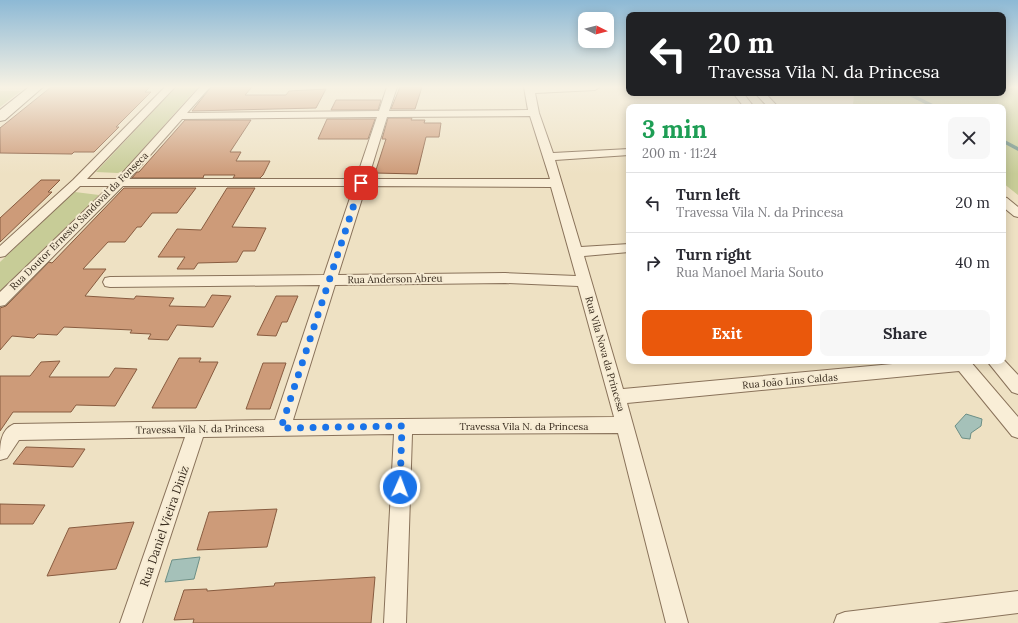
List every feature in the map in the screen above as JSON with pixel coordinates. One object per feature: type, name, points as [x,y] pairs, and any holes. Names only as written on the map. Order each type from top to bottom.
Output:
[{"type":"street","points":[[0,253],[77,182],[142,116]]},
{"type":"street","name":"Rua Doutor Ernesto Sandoval da Fonseca","points":[[0,301],[119,183],[179,116]]},
{"type":"street","points":[[281,428],[384,116]]},
{"type":"street","name":"Rua Vila Nova da Princesa","points":[[535,116],[549,157],[625,425],[677,623]]},
{"type":"street","points":[[549,157],[626,152]]},
{"type":"street","points":[[77,182],[556,182]]},
{"type":"street","points":[[1006,203],[1018,213]]},
{"type":"street","points":[[576,252],[626,248]]},
{"type":"street","name":"Rua Anderson Abreu","points":[[110,282],[505,278],[584,281]]},
{"type":"street","name":"Rua João Lins Caldas","points":[[617,397],[952,364]]},
{"type":"street","points":[[963,364],[1018,430]]},
{"type":"street","points":[[998,364],[1018,387]]},
{"type":"street","name":"Travessa Vila N. da Princesa","points":[[0,452],[14,432],[402,426],[625,425]]},
{"type":"street","points":[[395,623],[402,426]]},
{"type":"street","name":"Rua Daniel Vieira Diniz","points":[[131,623],[197,429]]},
{"type":"street","points":[[845,623],[1018,602]]},
{"type":"green space","points":[[149,116],[172,116],[124,170],[118,173],[96,172]]},
{"type":"green space","points":[[1006,116],[1018,116],[1018,195],[1006,185]]},
{"type":"green space","points":[[75,192],[99,195],[0,291],[0,262]]},
{"type":"water","points":[[966,414],[982,419],[981,426],[971,433],[970,439],[962,438],[955,426]]},
{"type":"water","points":[[200,557],[194,579],[165,582],[172,560]]},
{"type":"building","points":[[15,116],[127,116],[116,127],[119,127],[94,152],[74,152],[72,154],[0,153],[0,128]]},
{"type":"building","points":[[388,118],[412,118],[411,120],[425,120],[424,123],[441,123],[439,137],[426,137],[417,174],[375,173],[386,139],[382,139]]},
{"type":"building","points":[[327,119],[375,119],[368,139],[318,139]]},
{"type":"building","points":[[185,120],[251,120],[230,152],[241,152],[236,161],[270,161],[263,175],[260,178],[233,178],[235,175],[204,175],[203,178],[132,178]]},
{"type":"building","points":[[41,180],[60,180],[48,192],[52,192],[0,242],[0,218]]},
{"type":"building","points":[[124,188],[196,188],[177,213],[152,213],[141,227],[137,227],[125,242],[108,242],[83,269],[106,269],[85,296],[134,299],[136,296],[174,298],[169,306],[205,307],[212,295],[231,296],[213,327],[177,325],[168,340],[148,339],[151,334],[130,333],[132,330],[64,327],[57,335],[38,334],[34,338],[12,336],[0,350],[0,308],[6,306],[49,262],[52,263]]},
{"type":"building","points":[[227,188],[255,188],[232,227],[266,228],[255,251],[243,251],[237,262],[198,263],[194,269],[177,269],[185,257],[158,257],[177,229],[201,230]]},
{"type":"building","points":[[276,296],[298,296],[287,322],[282,322],[276,336],[257,335]]},
{"type":"building","points":[[179,358],[201,358],[199,362],[218,362],[196,408],[152,408]]},
{"type":"building","points":[[60,361],[49,377],[109,377],[115,368],[137,369],[115,406],[76,405],[71,412],[13,412],[0,431],[0,376],[30,376],[41,362]]},
{"type":"building","points":[[263,363],[286,363],[270,409],[246,409]]},
{"type":"building","points":[[26,447],[85,449],[73,467],[13,464]]},
{"type":"building","points":[[0,504],[45,505],[33,524],[0,524]]},
{"type":"building","points":[[277,509],[267,547],[197,550],[209,512]]},
{"type":"building","points":[[134,522],[116,569],[47,576],[69,528]]},
{"type":"building","points":[[375,577],[371,623],[193,623],[194,619],[174,620],[184,590],[207,589],[207,591],[274,586],[275,583]]},
{"type":"waterway","points":[[1006,143],[1018,149]]},
{"type":"route","points":[[361,183],[281,428],[402,426],[400,487]]}]
